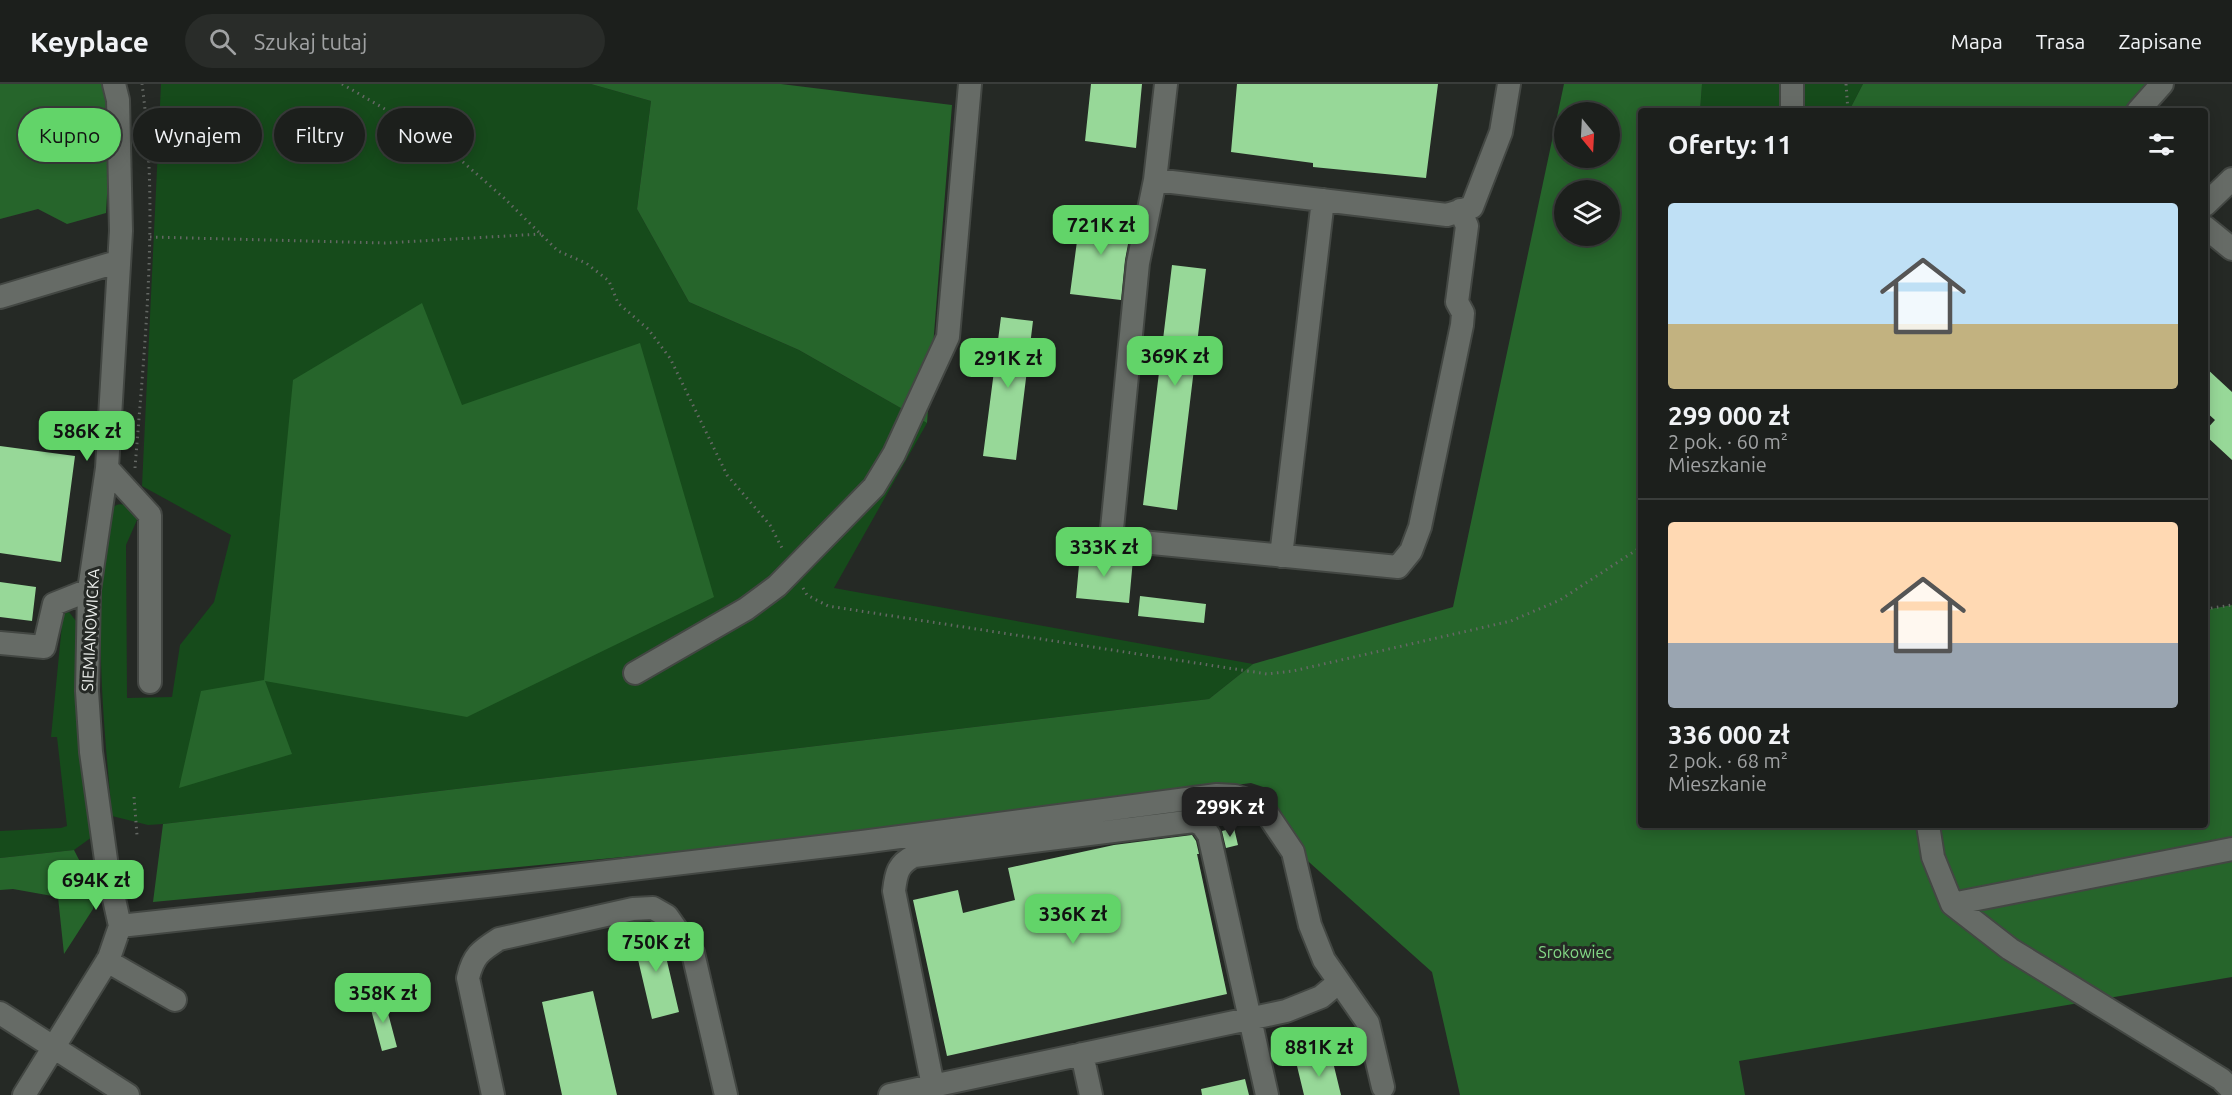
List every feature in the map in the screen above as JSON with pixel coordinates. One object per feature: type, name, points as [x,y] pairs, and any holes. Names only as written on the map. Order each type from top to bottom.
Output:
[{"type":"street","name":"SIEMIANOWICKA","points":[[114,84],[118,100],[121,231],[117,262],[107,468],[89,590],[87,691],[92,752],[107,867],[120,926]]},
{"type":"street","points":[[635,673],[746,609],[777,586],[874,487],[894,454],[948,337],[970,84]]},
{"type":"street","points":[[1166,84],[1155,180],[1138,263],[1111,539],[1398,567],[1411,551],[1420,527],[1462,325],[1463,313],[1457,302],[1467,226],[1460,210]]},
{"type":"street","points":[[1155,180],[1447,215],[1472,207],[1501,132],[1509,84]]},
{"type":"street","points":[[1792,84],[1792,108]]},
{"type":"street","points":[[2141,108],[2162,84]]},
{"type":"street","points":[[2208,202],[2232,179]]},
{"type":"street","points":[[1281,556],[1323,200]]},
{"type":"street","points":[[2208,229],[2232,249]]},
{"type":"street","points":[[0,297],[117,262]]},
{"type":"street","points":[[107,468],[150,514],[150,682]]},
{"type":"street","points":[[0,643],[44,647],[54,604],[89,590]]},
{"type":"street","points":[[24,1095],[108,959],[120,926],[862,842],[1217,795],[1235,796],[1253,802],[1268,815],[1283,834],[1293,852],[1310,925],[1324,960],[1353,998],[1368,1023],[1383,1087]]},
{"type":"street","points":[[933,1086],[894,891],[896,872],[902,862],[914,856],[1194,821],[1203,825],[1209,835],[1267,1095]]},
{"type":"street","points":[[1928,828],[1933,857],[1952,904],[2010,949],[2221,1079],[2232,1090]]},
{"type":"street","points":[[1952,904],[2232,849]]},
{"type":"street","points":[[493,1095],[468,978],[471,963],[480,951],[499,939],[633,909],[653,908],[667,916],[693,952],[726,1095]]},
{"type":"street","points":[[108,959],[175,1000]]},
{"type":"street","points":[[890,1095],[1286,1011],[1322,997],[1339,982]]},
{"type":"street","points":[[0,1013],[128,1095]]},
{"type":"street","points":[[1082,1054],[1091,1095]]},
{"type":"path","points":[[135,468],[150,279],[148,129],[142,84]]},
{"type":"path","points":[[342,84],[447,148],[504,198],[558,251],[586,263],[609,281],[618,303],[648,330],[670,358],[727,475],[770,525],[807,595],[828,606],[1267,674],[1293,671],[1511,621],[1560,600],[1638,549]]},
{"type":"path","points":[[1846,84],[1848,108]]},
{"type":"path","points":[[150,237],[385,243],[541,234]]},
{"type":"path","points":[[2208,609],[2232,605]]},
{"type":"path","points":[[134,796],[137,835]]},
{"type":"green space","points":[[0,84],[106,84],[112,108],[18,108],[18,162],[109,162],[106,213],[67,224],[38,209],[0,219]]},
{"type":"green space","points":[[161,84],[591,84],[651,101],[637,209],[689,302],[799,350],[927,423],[834,588],[1253,664],[1209,699],[163,824],[148,825],[112,816],[103,713],[101,644],[103,575],[110,512],[119,504],[124,505],[133,508],[137,520],[126,545],[127,698],[172,697],[180,645],[214,602],[231,535],[142,486],[157,162],[262,162],[262,108],[160,108]]},
{"type":"green space","points":[[591,84],[781,84],[952,105],[927,423],[799,350],[689,302],[637,209],[651,101]]},
{"type":"green space","name":"Srokowiec","points":[[1564,84],[1702,84],[1700,108],[1638,108],[1638,828],[2208,828],[2208,609],[2232,605],[2232,977],[1739,1061],[1745,1095],[1460,1095],[1432,972],[1235,796],[1272,790],[1251,783],[894,831],[153,902],[163,824],[1209,699],[1253,664],[1453,607],[1554,131],[1554,168],[1620,168],[1620,102],[1560,102]]},
{"type":"green space","points":[[1702,84],[1863,84],[1851,108],[1700,108]]},
{"type":"green space","points":[[1863,84],[2152,84],[2131,108],[1851,108]]},
{"type":"green space","points":[[422,303],[462,405],[640,343],[714,597],[467,717],[265,681],[292,754],[179,788],[201,691],[264,680],[293,380]]},
{"type":"green space","points":[[69,612],[76,621],[77,717],[92,837],[74,850],[0,858],[0,831],[67,826],[57,737],[51,737],[63,614]]},
{"type":"green space","points":[[74,850],[95,891],[93,909],[64,954],[58,897],[13,889],[0,890],[0,858]]},
{"type":"building","points":[[1091,84],[1142,84],[1136,148],[1085,141]]},
{"type":"building","points":[[1237,84],[1438,84],[1426,178],[1313,167],[1313,163],[1231,152]]},
{"type":"building","points":[[1081,211],[1133,218],[1125,260],[1121,300],[1070,294]]},
{"type":"building","points":[[1172,265],[1206,269],[1177,510],[1143,505]]},
{"type":"building","points":[[1001,317],[1033,321],[1016,460],[983,456]]},
{"type":"building","points":[[2208,370],[2232,392],[2232,460],[2208,438],[2208,428],[2215,420],[2208,414]]},
{"type":"building","points":[[0,446],[75,456],[61,562],[0,553]]},
{"type":"building","points":[[1080,554],[1133,559],[1129,603],[1076,598]]},
{"type":"building","points":[[0,582],[36,587],[32,621],[0,617]]},
{"type":"building","points":[[1140,596],[1206,604],[1204,623],[1138,616]]},
{"type":"building","points":[[1234,828],[1238,845],[1226,848],[1222,831]]},
{"type":"building","points":[[1192,835],[1199,854],[1197,854],[1227,994],[947,1056],[913,900],[958,890],[963,913],[1015,900],[1008,868],[1114,845]]},
{"type":"building","points":[[659,927],[679,1012],[652,1019],[632,934]]},
{"type":"building","points":[[593,991],[617,1095],[562,1095],[542,1002]]},
{"type":"building","points":[[384,998],[397,1047],[382,1051],[369,1002]]},
{"type":"building","points":[[1332,1058],[1341,1095],[1304,1095],[1297,1066]]},
{"type":"building","points":[[1245,1079],[1249,1095],[1202,1095],[1201,1089]]}]
